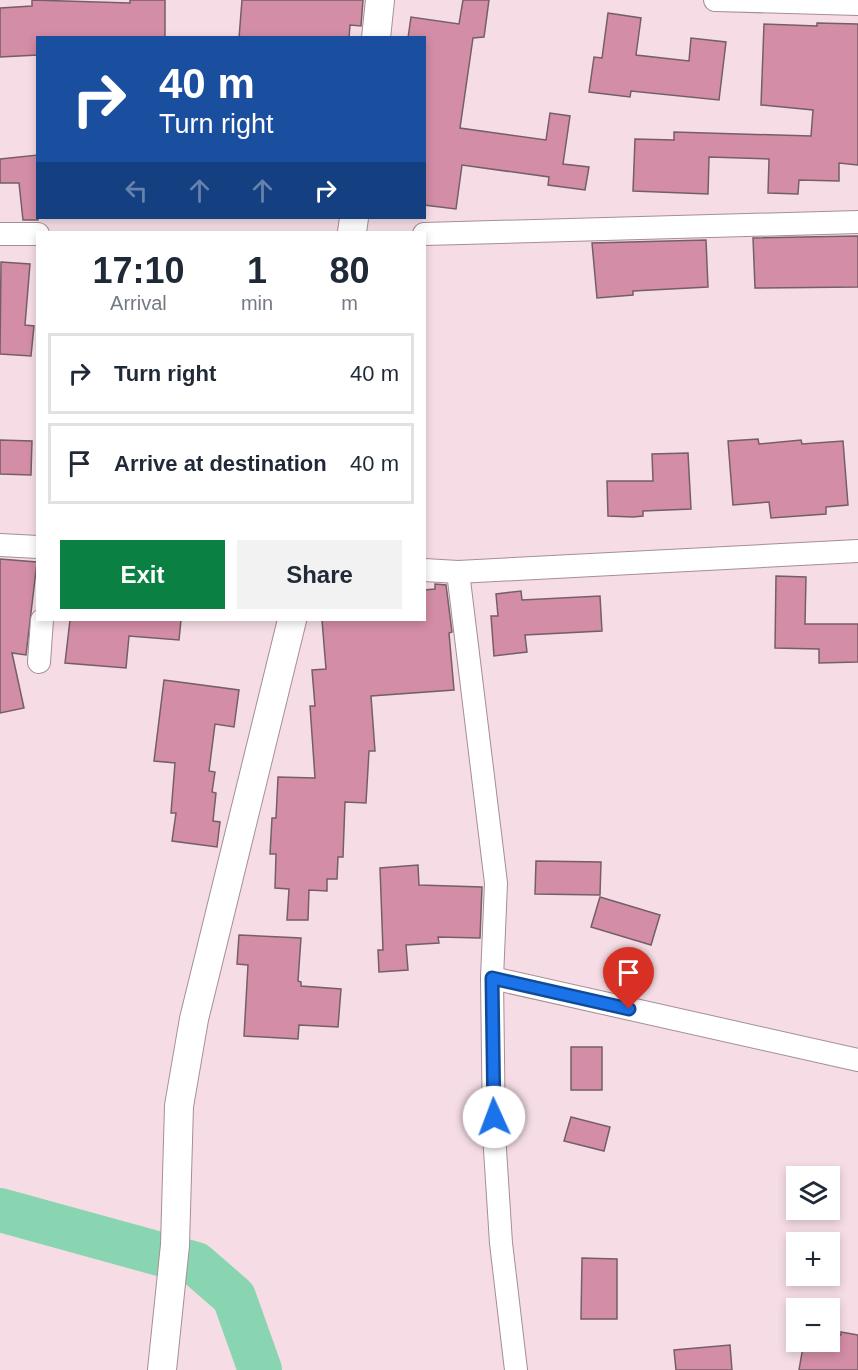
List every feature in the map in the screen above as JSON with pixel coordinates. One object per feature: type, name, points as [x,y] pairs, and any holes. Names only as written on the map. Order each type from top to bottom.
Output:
[{"type":"street","points":[[376,36],[380,0]]},
{"type":"street","points":[[715,0],[858,4]]},
{"type":"street","points":[[426,234],[858,222]]},
{"type":"street","points":[[0,234],[36,234]]},
{"type":"street","points":[[0,545],[36,547]]},
{"type":"street","points":[[426,570],[458,572],[858,551]]},
{"type":"street","points":[[458,572],[496,883],[492,978],[494,1134],[501,1243],[516,1370]]},
{"type":"street","points":[[39,662],[42,621]]},
{"type":"street","points":[[162,1370],[175,1245],[179,1106],[194,1019],[291,621]]},
{"type":"street","points":[[492,978],[858,1060]]},
{"type":"building","points":[[32,0],[130,3],[130,0],[165,0],[165,36],[36,36],[36,55],[0,57],[0,8],[32,6]]},
{"type":"building","points":[[242,0],[363,0],[361,26],[350,25],[349,36],[239,36]]},
{"type":"building","points":[[463,0],[489,0],[484,37],[473,38],[460,128],[546,140],[550,113],[570,116],[563,164],[589,167],[585,190],[548,185],[549,177],[462,165],[456,209],[426,205],[426,36],[408,36],[411,17],[459,24]]},
{"type":"building","points":[[608,13],[641,18],[636,55],[689,61],[691,38],[726,42],[719,100],[631,91],[630,97],[589,92],[594,57],[602,58]]},
{"type":"building","points":[[817,23],[858,24],[858,165],[839,163],[839,181],[799,180],[798,194],[768,193],[769,159],[709,157],[708,194],[633,191],[635,139],[674,140],[674,132],[811,136],[813,110],[761,105],[764,24],[817,26]]},
{"type":"building","points":[[36,155],[36,219],[38,220],[23,220],[19,183],[0,183],[0,159]]},
{"type":"building","points":[[858,236],[858,287],[755,288],[753,238]]},
{"type":"building","points":[[706,240],[708,287],[633,291],[633,295],[597,298],[592,243]]},
{"type":"building","points":[[1,262],[30,264],[25,325],[34,326],[31,356],[0,354]]},
{"type":"building","points":[[758,439],[759,444],[801,440],[802,444],[843,441],[848,505],[826,507],[826,514],[771,518],[769,502],[733,505],[728,441]]},
{"type":"building","points":[[0,440],[32,441],[31,475],[0,474]]},
{"type":"building","points":[[688,453],[691,509],[643,511],[643,516],[633,517],[608,516],[607,481],[653,481],[652,454]]},
{"type":"building","points":[[0,559],[36,562],[26,655],[12,653],[24,708],[0,713]]},
{"type":"building","points":[[776,576],[806,577],[805,624],[858,624],[858,662],[819,663],[819,649],[775,648]]},
{"type":"building","points":[[435,584],[446,585],[452,632],[449,633],[454,690],[371,696],[375,751],[369,751],[366,803],[345,802],[343,857],[338,857],[337,879],[327,879],[327,891],[309,890],[308,920],[287,920],[289,889],[275,888],[276,854],[270,854],[272,818],[276,818],[278,777],[315,778],[310,706],[315,706],[312,670],[326,669],[322,621],[426,621],[426,590],[435,589]]},
{"type":"building","points":[[521,591],[522,600],[600,596],[602,631],[525,635],[527,652],[494,656],[491,616],[498,616],[496,594]]},
{"type":"building","points":[[70,621],[181,621],[179,640],[129,636],[126,668],[65,663]]},
{"type":"building","points":[[164,680],[239,690],[234,727],[215,724],[209,771],[215,772],[212,792],[216,793],[213,821],[220,822],[217,847],[172,841],[176,813],[171,813],[175,763],[154,761]]},
{"type":"building","points":[[536,861],[601,862],[600,895],[535,894]]},
{"type":"building","points":[[418,865],[419,885],[482,887],[480,938],[438,937],[439,943],[406,945],[408,970],[379,972],[378,950],[383,950],[380,868]]},
{"type":"building","points":[[600,897],[660,915],[651,945],[591,927]]},
{"type":"building","points":[[239,935],[301,938],[298,981],[301,982],[301,986],[341,989],[338,1027],[299,1025],[298,1039],[244,1036],[248,965],[237,964]]},
{"type":"building","points":[[571,1047],[602,1047],[602,1090],[571,1090]]},
{"type":"building","points":[[571,1117],[610,1127],[604,1151],[564,1141]]},
{"type":"building","points":[[582,1258],[617,1259],[617,1319],[581,1319]]},
{"type":"building","points":[[841,1332],[858,1335],[858,1370],[799,1370],[802,1352],[840,1352]]},
{"type":"building","points":[[730,1345],[732,1370],[676,1370],[674,1350]]},
{"type":"waterway","points":[[0,1210],[196,1264],[234,1297],[260,1370]]},
{"type":"route","points":[[494,1117],[492,978],[629,1009]]}]
